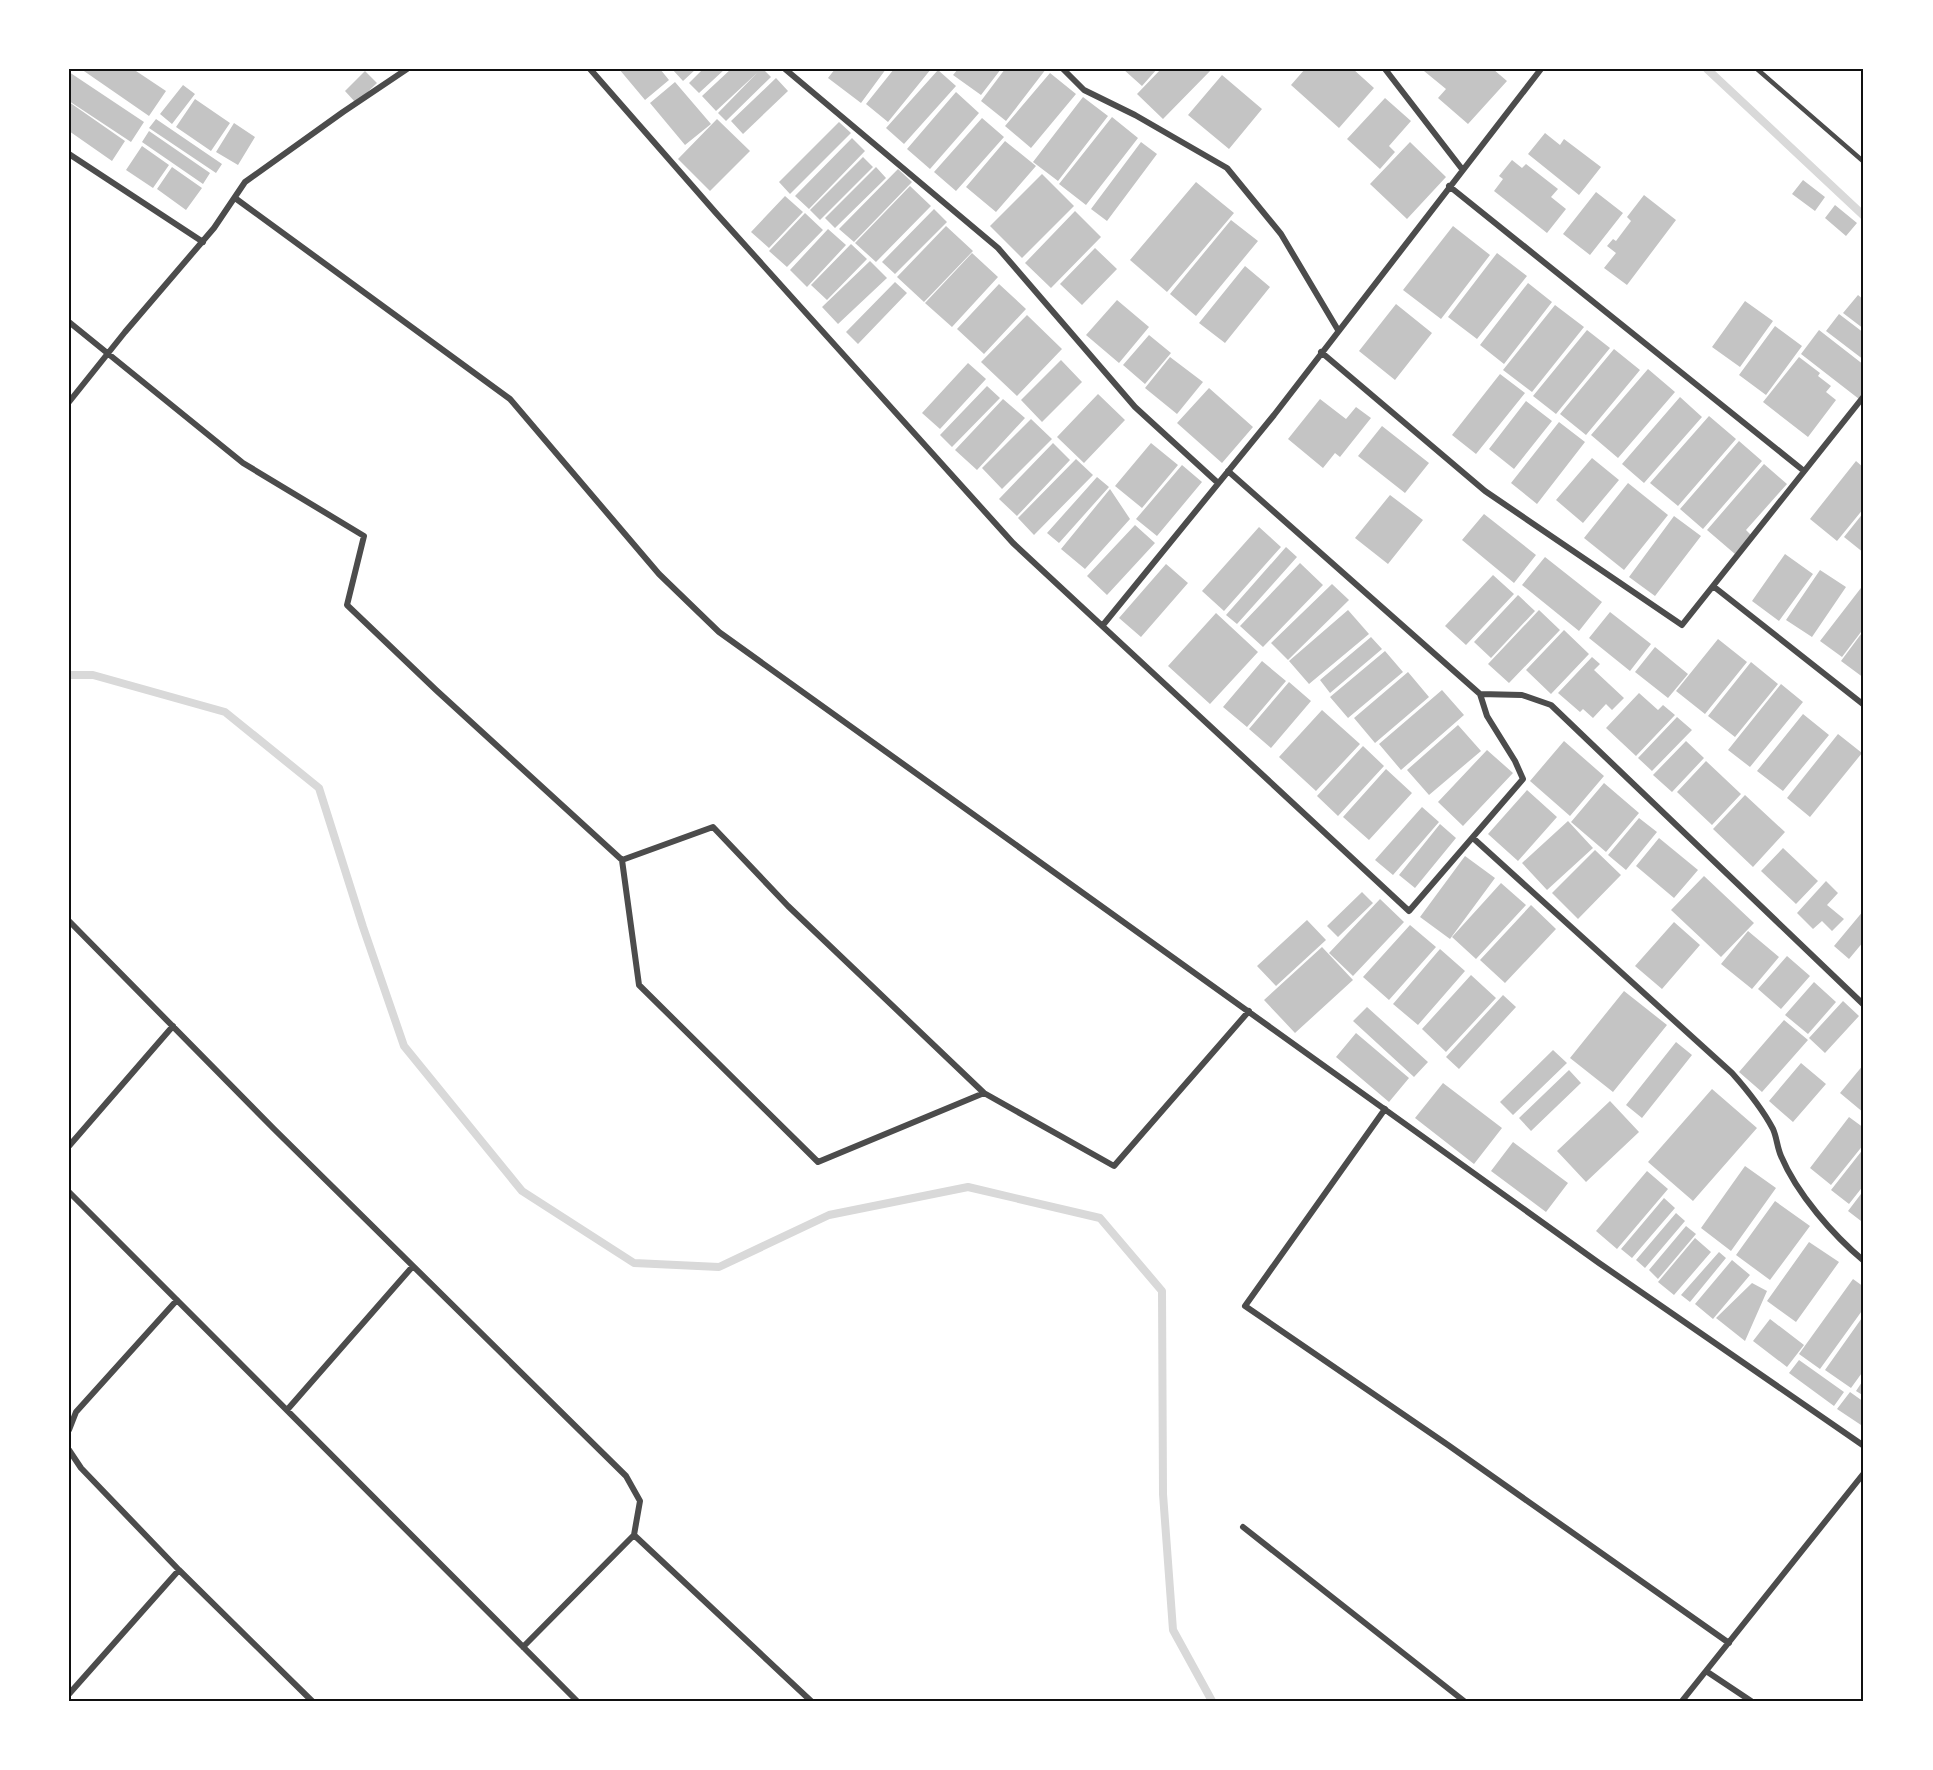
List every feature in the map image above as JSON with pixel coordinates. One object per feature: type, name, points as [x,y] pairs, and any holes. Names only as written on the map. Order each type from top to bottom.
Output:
[{"type":"street","points":[[69,402],[203,242],[245,182],[407,69]]},
{"type":"street","points":[[590,69],[716,213],[1013,543],[1409,911],[1523,779],[1515,761],[1487,716],[1480,694],[1228,471]]},
{"type":"street","points":[[785,69],[998,248],[1135,407],[1218,483]]},
{"type":"street","points":[[1063,69],[1084,90],[1135,115],[1227,168],[1281,234],[1338,330]]},
{"type":"street","points":[[1385,69],[1462,169]]},
{"type":"street","points":[[1102,625],[1228,471],[1541,69]]},
{"type":"street","points":[[69,154],[203,242]]},
{"type":"street","points":[[1449,186],[1804,471]]},
{"type":"street","points":[[235,198],[510,399],[659,574],[719,632],[1599,1263],[1864,1446]]},
{"type":"street","points":[[69,322],[243,463],[364,536],[347,605],[436,690],[622,860],[639,985],[818,1162],[984,1093]]},
{"type":"street","points":[[1321,352],[1485,491],[1682,625],[1864,396]]},
{"type":"street","points":[[1713,586],[1864,705]]},
{"type":"street","points":[[1480,694],[1522,695],[1551,705],[1864,1005]]},
{"type":"street","points":[[622,860],[713,827],[788,906],[984,1093],[1114,1166],[1249,1011]]},
{"type":"street","points":[[1473,838],[1732,1072],[1762,1108],[1774,1132],[1780,1156],[1800,1190],[1843,1243],[1864,1261]]},
{"type":"street","points":[[69,921],[626,1476],[640,1501],[634,1535],[523,1647]]},
{"type":"street","points":[[69,1146],[173,1026]]},
{"type":"street","points":[[1385,1109],[1245,1306],[1458,1452],[1729,1643]]},
{"type":"street","points":[[69,1192],[578,1701]]},
{"type":"street","points":[[287,1410],[413,1266]]},
{"type":"street","points":[[69,1430],[76,1412],[177,1300]]},
{"type":"street","points":[[69,1450],[81,1468],[179,1570],[312,1701]]},
{"type":"street","points":[[1683,1701],[1864,1473]]},
{"type":"street","points":[[1243,1527],[1464,1701]]},
{"type":"street","points":[[634,1535],[811,1701]]},
{"type":"street","points":[[69,1694],[179,1570]]},
{"type":"street","points":[[1706,1671],[1751,1701]]},
{"type":"lane","points":[[1757,69],[1864,162]]},
{"type":"building","points":[[81,69],[133,69],[166,91],[149,116]]},
{"type":"building","points":[[619,69],[660,69],[669,80],[645,100]]},
{"type":"building","points":[[672,69],[696,69],[683,81]]},
{"type":"building","points":[[703,69],[725,69],[699,93],[689,83]]},
{"type":"building","points":[[731,69],[763,69],[771,77],[726,121],[718,113],[757,73],[716,111],[702,96]]},
{"type":"building","points":[[835,69],[886,69],[861,103],[828,78]]},
{"type":"building","points":[[894,69],[931,69],[888,122],[866,104]]},
{"type":"building","points":[[958,69],[1001,69],[981,95],[953,75]]},
{"type":"building","points":[[1005,69],[1046,69],[1006,121],[981,101]]},
{"type":"building","points":[[1123,69],[1157,69],[1142,86]]},
{"type":"building","points":[[1161,69],[1212,69],[1163,119],[1137,94]]},
{"type":"building","points":[[1305,69],[1353,69],[1374,88],[1339,128],[1291,85]]},
{"type":"building","points":[[1426,69],[1493,69],[1507,81],[1468,124],[1438,98],[1446,89],[1424,71]]},
{"type":"building","points":[[938,70],[956,86],[904,144],[886,128]]},
{"type":"building","points":[[365,71],[377,83],[356,103],[345,91]]},
{"type":"building","points":[[69,72],[144,122],[131,142],[69,101]]},
{"type":"building","points":[[1050,73],[1076,94],[1031,148],[1005,126]]},
{"type":"building","points":[[1222,75],[1262,109],[1229,149],[1188,115]]},
{"type":"building","points":[[776,78],[788,91],[743,134],[731,121]]},
{"type":"building","points":[[675,82],[711,124],[685,145],[650,103]]},
{"type":"building","points":[[183,85],[195,94],[172,124],[160,114]]},
{"type":"building","points":[[956,92],[979,113],[930,169],[907,149]]},
{"type":"building","points":[[1083,97],[1108,116],[1058,181],[1033,162]]},
{"type":"building","points":[[1385,98],[1411,121],[1389,146],[1395,152],[1380,169],[1347,139]]},
{"type":"building","points":[[195,99],[230,123],[211,151],[176,127]]},
{"type":"building","points":[[69,102],[125,141],[112,161],[69,131]]},
{"type":"building","points":[[1112,117],[1138,138],[1086,205],[1059,184]]},
{"type":"building","points":[[982,118],[1004,137],[956,191],[934,172]]},
{"type":"building","points":[[156,119],[222,164],[216,173],[149,128]]},
{"type":"building","points":[[717,119],[750,151],[710,191],[678,159]]},
{"type":"building","points":[[839,122],[851,133],[790,194],[779,182]]},
{"type":"building","points":[[234,123],[255,137],[238,165],[216,152]]},
{"type":"building","points":[[149,131],[210,173],[203,184],[142,142]]},
{"type":"building","points":[[1545,133],[1560,145],[1564,139],[1601,167],[1579,195],[1528,154]]},
{"type":"building","points":[[852,138],[865,151],[809,209],[795,196]]},
{"type":"building","points":[[1005,141],[1036,166],[996,212],[966,187]]},
{"type":"building","points":[[1141,142],[1157,154],[1107,221],[1091,209]]},
{"type":"building","points":[[1410,142],[1446,177],[1407,219],[1370,184]]},
{"type":"building","points":[[142,146],[169,165],[153,188],[126,170]]},
{"type":"building","points":[[863,157],[873,167],[820,220],[810,210]]},
{"type":"building","points":[[1512,160],[1522,168],[1526,164],[1558,189],[1551,197],[1566,209],[1547,233],[1494,191],[1503,179],[1499,176]]},
{"type":"building","points":[[172,167],[202,188],[186,210],[157,189]]},
{"type":"building","points":[[876,167],[886,178],[835,228],[825,218]]},
{"type":"building","points":[[898,169],[912,182],[854,242],[839,229]]},
{"type":"building","points":[[1042,174],[1074,206],[1022,258],[990,226]]},
{"type":"building","points":[[1803,180],[1825,197],[1815,211],[1792,194]]},
{"type":"building","points":[[1196,182],[1234,213],[1167,292],[1130,260]]},
{"type":"building","points":[[910,186],[931,206],[876,262],[855,243]]},
{"type":"building","points":[[1596,192],[1623,213],[1590,255],[1563,234]]},
{"type":"building","points":[[1644,195],[1676,220],[1627,285],[1604,268],[1616,253],[1607,246],[1613,239],[1616,241],[1631,221],[1627,217]]},
{"type":"building","points":[[785,196],[803,212],[769,248],[751,232]]},
{"type":"building","points":[[1835,205],[1857,223],[1846,236],[1825,218]]},
{"type":"building","points":[[934,209],[947,222],[895,274],[882,262]]},
{"type":"building","points":[[1075,211],[1101,237],[1051,288],[1025,263]]},
{"type":"building","points":[[805,213],[823,230],[787,267],[769,251]]},
{"type":"building","points":[[1231,220],[1258,241],[1196,316],[1170,294]]},
{"type":"building","points":[[946,226],[973,251],[924,302],[897,277]]},
{"type":"building","points":[[1453,226],[1490,255],[1441,319],[1403,290]]},
{"type":"building","points":[[828,229],[846,245],[807,287],[790,270]]},
{"type":"building","points":[[851,244],[867,259],[827,300],[811,285]]},
{"type":"building","points":[[1095,248],[1117,269],[1082,305],[1060,284]]},
{"type":"building","points":[[972,253],[998,277],[952,327],[925,303]]},
{"type":"building","points":[[1497,253],[1527,276],[1477,339],[1448,317]]},
{"type":"building","points":[[870,261],[887,278],[838,324],[822,307]]},
{"type":"building","points":[[1245,266],[1270,287],[1225,343],[1199,323]]},
{"type":"building","points":[[895,282],[907,293],[858,344],[846,332]]},
{"type":"building","points":[[1528,283],[1552,302],[1504,364],[1480,345]]},
{"type":"building","points":[[999,284],[1026,309],[984,354],[957,329]]},
{"type":"building","points":[[1858,295],[1864,300],[1864,329],[1843,313]]},
{"type":"building","points":[[1117,300],[1149,327],[1119,363],[1086,335]]},
{"type":"building","points":[[1745,301],[1773,321],[1740,367],[1712,347]]},
{"type":"building","points":[[1396,304],[1432,333],[1395,380],[1359,351]]},
{"type":"building","points":[[1555,305],[1584,327],[1532,392],[1503,370]]},
{"type":"building","points":[[1839,314],[1864,333],[1864,360],[1826,331]]},
{"type":"building","points":[[1027,315],[1062,349],[1017,396],[981,362]]},
{"type":"building","points":[[1775,326],[1802,346],[1766,395],[1739,375]]},
{"type":"building","points":[[1587,330],[1610,348],[1556,414],[1533,396]]},
{"type":"building","points":[[1819,330],[1864,365],[1864,392],[1859,399],[1801,354]]},
{"type":"building","points":[[1149,335],[1171,353],[1145,384],[1123,365]]},
{"type":"building","points":[[1614,349],[1640,370],[1586,435],[1560,414]]},
{"type":"building","points":[[1170,357],[1203,382],[1177,414],[1145,388]]},
{"type":"building","points":[[1799,357],[1820,373],[1818,376],[1831,386],[1826,392],[1836,400],[1808,437],[1763,402]]},
{"type":"building","points":[[1061,360],[1082,382],[1042,422],[1021,400]]},
{"type":"building","points":[[968,363],[986,379],[940,429],[922,413]]},
{"type":"building","points":[[1648,369],[1675,392],[1618,458],[1591,435]]},
{"type":"building","points":[[1500,374],[1525,393],[1476,454],[1452,435]]},
{"type":"building","points":[[987,386],[1000,398],[952,447],[940,435]]},
{"type":"building","points":[[1209,388],[1253,427],[1222,463],[1177,423]]},
{"type":"building","points":[[1098,394],[1125,420],[1084,463],[1057,437]]},
{"type":"building","points":[[1680,397],[1702,417],[1644,483],[1622,464]]},
{"type":"building","points":[[1003,399],[1025,418],[977,470],[955,450]]},
{"type":"building","points":[[1320,399],[1346,419],[1356,407],[1371,418],[1340,457],[1335,453],[1323,468],[1288,439]]},
{"type":"building","points":[[1526,401],[1552,421],[1514,469],[1489,449]]},
{"type":"building","points":[[1709,416],[1736,439],[1678,506],[1650,483]]},
{"type":"building","points":[[1031,419],[1052,439],[1002,489],[982,468]]},
{"type":"building","points":[[1559,422],[1585,442],[1537,504],[1511,483]]},
{"type":"building","points":[[1382,426],[1429,463],[1405,493],[1358,456]]},
{"type":"building","points":[[1739,441],[1762,461],[1703,529],[1680,509]]},
{"type":"building","points":[[1053,443],[1070,460],[1017,516],[999,499]]},
{"type":"building","points":[[1151,443],[1178,465],[1142,508],[1115,486]]},
{"type":"building","points":[[1592,458],[1619,480],[1583,523],[1556,500]]},
{"type":"building","points":[[1076,459],[1093,475],[1034,535],[1018,518]]},
{"type":"building","points":[[1856,461],[1864,468],[1864,508],[1837,541],[1810,519]]},
{"type":"building","points":[[1764,464],[1787,484],[1746,530],[1751,535],[1735,554],[1707,530]]},
{"type":"building","points":[[1182,465],[1202,482],[1157,536],[1136,519]]},
{"type":"building","points":[[1097,477],[1109,487],[1059,543],[1047,533]]},
{"type":"building","points":[[1628,483],[1668,515],[1624,570],[1584,538]]},
{"type":"building","points":[[1110,489],[1130,519],[1085,569],[1061,549]]},
{"type":"building","points":[[1390,495],[1423,520],[1388,564],[1355,538]]},
{"type":"building","points":[[1864,512],[1864,553],[1844,537]]},
{"type":"building","points":[[1484,514],[1536,555],[1514,583],[1462,540]]},
{"type":"building","points":[[1674,516],[1701,536],[1655,596],[1629,577]]},
{"type":"building","points":[[1135,525],[1155,543],[1107,595],[1087,576]]},
{"type":"building","points":[[1259,527],[1281,547],[1224,611],[1202,591]]},
{"type":"building","points":[[1286,547],[1297,557],[1237,624],[1226,615]]},
{"type":"building","points":[[1785,554],[1813,574],[1779,621],[1752,601]]},
{"type":"building","points":[[1545,557],[1602,602],[1579,631],[1522,585]]},
{"type":"building","points":[[1300,563],[1323,585],[1263,647],[1240,626]]},
{"type":"building","points":[[1166,564],[1188,583],[1141,637],[1119,618]]},
{"type":"building","points":[[1820,570],[1846,587],[1812,637],[1786,620]]},
{"type":"building","points":[[1493,575],[1514,594],[1466,645],[1445,626]]},
{"type":"building","points":[[1332,584],[1349,600],[1288,660],[1271,643]]},
{"type":"building","points":[[1864,584],[1864,628],[1842,657],[1820,641]]},
{"type":"building","points":[[1518,595],[1535,611],[1491,658],[1474,642]]},
{"type":"building","points":[[1348,610],[1369,634],[1309,684],[1289,661]]},
{"type":"building","points":[[1539,610],[1560,630],[1509,683],[1488,664]]},
{"type":"building","points":[[1610,612],[1651,644],[1630,671],[1589,638]]},
{"type":"building","points":[[1216,613],[1258,652],[1210,704],[1168,666]]},
{"type":"building","points":[[1564,630],[1589,654],[1551,694],[1526,670]]},
{"type":"building","points":[[1864,630],[1864,678],[1841,661]]},
{"type":"building","points":[[1371,637],[1382,649],[1330,693],[1320,680]]},
{"type":"building","points":[[1718,639],[1747,662],[1705,714],[1676,691]]},
{"type":"building","points":[[1655,647],[1688,674],[1668,698],[1635,672]]},
{"type":"building","points":[[1385,651],[1403,672],[1348,718],[1330,697]]},
{"type":"building","points":[[1592,657],[1600,664],[1594,670],[1624,698],[1612,710],[1606,704],[1593,718],[1583,709],[1580,712],[1558,693]]},
{"type":"building","points":[[1262,661],[1286,681],[1247,727],[1223,707]]},
{"type":"building","points":[[1751,662],[1778,684],[1735,737],[1708,716]]},
{"type":"building","points":[[1408,672],[1429,697],[1375,743],[1354,718]]},
{"type":"building","points":[[1289,682],[1311,701],[1271,748],[1249,729]]},
{"type":"building","points":[[1781,684],[1803,702],[1750,767],[1728,750]]},
{"type":"building","points":[[1442,690],[1464,715],[1401,770],[1379,744]]},
{"type":"building","points":[[1639,693],[1658,710],[1663,705],[1675,715],[1636,756],[1606,728]]},
{"type":"building","points":[[1322,710],[1360,744],[1316,791],[1279,757]]},
{"type":"building","points":[[1803,714],[1829,735],[1783,791],[1757,771]]},
{"type":"building","points":[[1677,717],[1692,730],[1652,771],[1638,758]]},
{"type":"building","points":[[1458,725],[1481,751],[1429,795],[1407,770]]},
{"type":"building","points":[[1838,734],[1862,753],[1810,817],[1787,798]]},
{"type":"building","points":[[1564,741],[1604,776],[1570,816],[1530,781]]},
{"type":"building","points":[[1686,741],[1704,758],[1672,792],[1653,775]]},
{"type":"building","points":[[1363,746],[1384,766],[1338,816],[1317,796]]},
{"type":"building","points":[[1487,750],[1513,773],[1463,826],[1438,802]]},
{"type":"building","points":[[1706,761],[1741,794],[1712,825],[1677,792]]},
{"type":"building","points":[[1386,769],[1412,793],[1369,840],[1343,817]]},
{"type":"building","points":[[1604,783],[1639,813],[1606,852],[1571,822]]},
{"type":"building","points":[[1527,790],[1557,817],[1518,861],[1488,834]]},
{"type":"building","points":[[1745,795],[1785,832],[1753,867],[1713,829]]},
{"type":"building","points":[[1422,807],[1439,822],[1393,875],[1375,860]]},
{"type":"building","points":[[1639,818],[1657,832],[1626,870],[1608,855]]},
{"type":"building","points":[[1568,821],[1593,848],[1547,890],[1522,863]]},
{"type":"building","points":[[1440,824],[1456,838],[1415,888],[1399,875]]},
{"type":"building","points":[[1659,838],[1698,870],[1674,898],[1636,866]]},
{"type":"building","points":[[1783,848],[1818,881],[1796,904],[1761,871]]},
{"type":"building","points":[[1595,850],[1621,875],[1578,919],[1552,893]]},
{"type":"building","points":[[1465,856],[1495,878],[1450,939],[1420,917]]},
{"type":"building","points":[[1704,876],[1754,923],[1721,957],[1671,910]]},
{"type":"building","points":[[1826,881],[1838,893],[1827,905],[1844,919],[1832,931],[1822,921],[1813,929],[1797,913]]},
{"type":"building","points":[[1501,883],[1526,905],[1476,959],[1452,937]]},
{"type":"building","points":[[1362,892],[1373,903],[1338,937],[1327,926]]},
{"type":"building","points":[[1380,899],[1404,922],[1353,976],[1329,953]]},
{"type":"building","points":[[1531,905],[1556,929],[1505,983],[1480,960]]},
{"type":"building","points":[[1864,910],[1864,941],[1849,959],[1834,946]]},
{"type":"building","points":[[1307,920],[1326,940],[1276,986],[1257,966]]},
{"type":"building","points":[[1674,922],[1700,945],[1662,989],[1635,966]]},
{"type":"building","points":[[1410,925],[1436,947],[1389,1000],[1363,977]]},
{"type":"building","points":[[1748,931],[1779,957],[1752,989],[1721,964]]},
{"type":"building","points":[[1322,947],[1353,980],[1295,1033],[1264,1000]]},
{"type":"building","points":[[1440,949],[1465,971],[1418,1025],[1393,1004]]},
{"type":"building","points":[[1787,956],[1810,976],[1781,1009],[1758,989]]},
{"type":"building","points":[[1471,975],[1496,998],[1446,1052],[1422,1029]]},
{"type":"building","points":[[1814,982],[1836,1002],[1808,1034],[1785,1015]]},
{"type":"building","points":[[1624,991],[1667,1025],[1613,1092],[1570,1058]]},
{"type":"building","points":[[1503,995],[1516,1007],[1459,1069],[1446,1057]]},
{"type":"building","points":[[1843,1001],[1859,1016],[1825,1053],[1809,1038]]},
{"type":"building","points":[[1367,1007],[1428,1062],[1414,1077],[1353,1021]]},
{"type":"building","points":[[1784,1020],[1808,1040],[1762,1092],[1739,1072]]},
{"type":"building","points":[[1356,1033],[1409,1078],[1389,1102],[1336,1057]]},
{"type":"building","points":[[1676,1042],[1692,1055],[1642,1118],[1626,1105]]},
{"type":"building","points":[[1553,1050],[1567,1063],[1513,1115],[1500,1102]]},
{"type":"building","points":[[1801,1063],[1826,1084],[1793,1122],[1769,1101]]},
{"type":"building","points":[[1864,1064],[1864,1113],[1840,1093]]},
{"type":"building","points":[[1569,1070],[1581,1083],[1531,1131],[1519,1118]]},
{"type":"building","points":[[1443,1083],[1502,1128],[1474,1164],[1415,1118]]},
{"type":"building","points":[[1712,1089],[1757,1128],[1693,1201],[1648,1162]]},
{"type":"building","points":[[1610,1101],[1639,1132],[1586,1182],[1557,1151]]},
{"type":"building","points":[[1849,1117],[1864,1128],[1864,1144],[1831,1185],[1810,1168]]},
{"type":"building","points":[[1513,1142],[1568,1183],[1546,1212],[1491,1171]]},
{"type":"building","points":[[1864,1148],[1864,1185],[1849,1204],[1831,1190]]},
{"type":"building","points":[[1745,1166],[1776,1188],[1731,1251],[1701,1228]]},
{"type":"building","points":[[1647,1171],[1668,1189],[1617,1249],[1596,1231]]},
{"type":"building","points":[[1864,1190],[1864,1217],[1861,1221],[1848,1211]]},
{"type":"building","points":[[1664,1198],[1675,1208],[1632,1258],[1621,1249]]},
{"type":"building","points":[[1775,1201],[1810,1226],[1770,1280],[1736,1255]]},
{"type":"building","points":[[1676,1213],[1685,1221],[1645,1268],[1636,1260]]},
{"type":"building","points":[[1686,1226],[1696,1234],[1658,1279],[1649,1270]]},
{"type":"building","points":[[1695,1238],[1711,1252],[1674,1295],[1658,1282]]},
{"type":"building","points":[[1809,1242],[1839,1262],[1796,1322],[1767,1301]]},
{"type":"building","points":[[1719,1252],[1726,1258],[1690,1302],[1681,1295]]},
{"type":"building","points":[[1732,1260],[1750,1275],[1713,1319],[1695,1304]]},
{"type":"building","points":[[1853,1279],[1864,1287],[1864,1308],[1820,1369],[1799,1354]]},
{"type":"building","points":[[1752,1283],[1767,1291],[1745,1341],[1716,1318]]},
{"type":"building","points":[[1864,1315],[1864,1370],[1851,1388],[1825,1370]]},
{"type":"building","points":[[1770,1319],[1804,1345],[1787,1367],[1753,1341]]},
{"type":"building","points":[[1799,1360],[1844,1392],[1834,1406],[1789,1373]]},
{"type":"building","points":[[1864,1379],[1864,1396],[1856,1391]]},
{"type":"building","points":[[1850,1392],[1864,1402],[1864,1427],[1837,1409]]},
{"type":"waterway","points":[[1707,69],[1864,216]]},
{"type":"waterway","points":[[69,675],[93,675],[225,712],[319,788],[404,1046],[522,1191],[634,1263],[719,1267],[829,1215],[968,1187],[1100,1218],[1162,1291],[1163,1494],[1173,1630],[1212,1701]]}]
